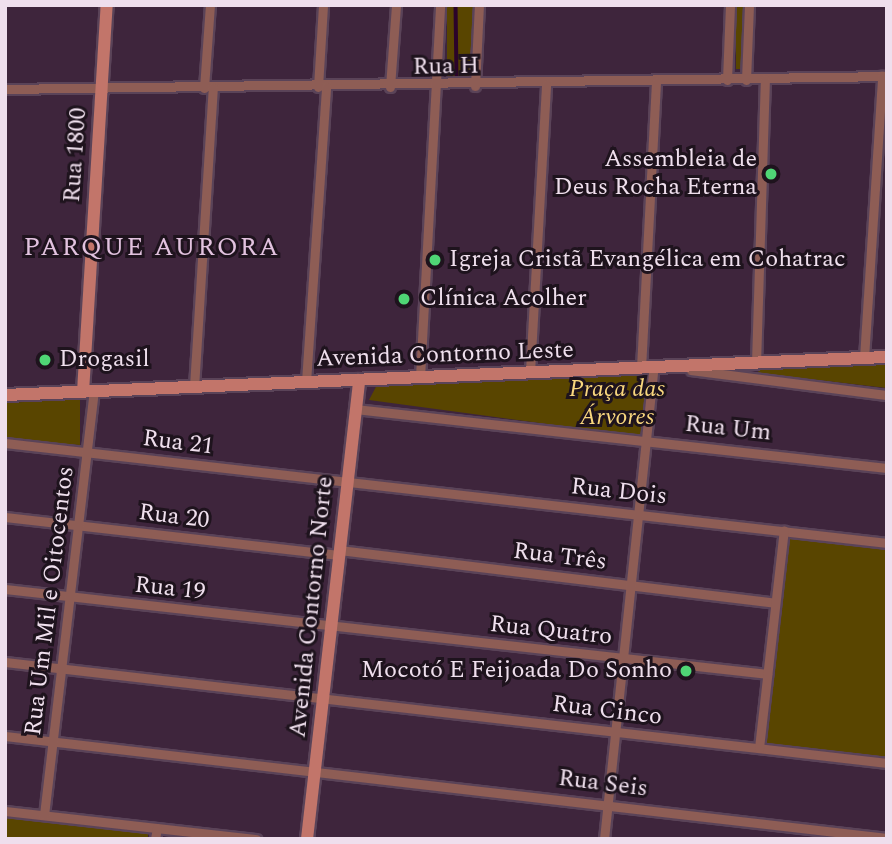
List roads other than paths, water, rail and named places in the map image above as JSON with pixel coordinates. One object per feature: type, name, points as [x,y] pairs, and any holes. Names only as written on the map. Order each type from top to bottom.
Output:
[{"type":"main road","points":[[102,89],[107,5]]},
{"type":"main road","name":"Rua 1800","points":[[88,392],[102,89]]},
{"type":"main road","name":"Avenida Contorno Leste","points":[[5,395],[887,357]]},
{"type":"main road","name":"Avenida Contorno Norte","points":[[307,839],[359,380]]},
{"type":"street","points":[[194,387],[209,88],[210,5]]},
{"type":"street","points":[[306,382],[322,88],[323,5]]},
{"type":"street","points":[[390,87],[396,5]]},
{"type":"street","points":[[420,377],[440,5]]},
{"type":"street","points":[[475,86],[479,5]]},
{"type":"street","points":[[727,80],[730,5]]},
{"type":"street","points":[[746,80],[749,5]]},
{"type":"street","name":"Rua H","points":[[5,89],[436,87],[884,76]]},
{"type":"street","points":[[864,358],[884,76]]},
{"type":"street","points":[[756,363],[765,79]]},
{"type":"street","points":[[640,368],[656,82]]},
{"type":"street","points":[[530,372],[546,84]]},
{"type":"street","points":[[670,366],[887,395]]},
{"type":"street","points":[[604,839],[654,367]]},
{"type":"street","name":"Rua Um Mil e Oitocentos","points":[[44,815],[87,452],[88,392]]},
{"type":"street","name":"Rua Um","points":[[355,410],[887,468]]},
{"type":"street","name":"Rua 21","points":[[5,443],[347,482]]},
{"type":"street","name":"Rua Dois","points":[[347,482],[887,543]]},
{"type":"street","name":"Rua 20","points":[[5,517],[339,553]]},
{"type":"street","points":[[759,748],[784,530]]},
{"type":"street","name":"Rua Três","points":[[339,553],[775,603]]},
{"type":"street","name":"Rua 19","points":[[5,589],[331,626]]},
{"type":"street","name":"Rua Quatro","points":[[331,626],[767,674]]},
{"type":"street","name":"Rua Cinco","points":[[5,662],[887,762]]},
{"type":"street","name":"Rua Seis","points":[[5,736],[315,769],[887,838]]},
{"type":"street","points":[[5,811],[256,839]]},
{"type":"street","points":[[155,839],[157,828]]},
{"type":"waterway","points":[[456,5],[457,80]]},
{"type":"place","name":"Assembleia de Deus Rocha Eterna","points":[[771,174]]},
{"type":"place","name":"Igreja Cristã Evangélica em Cohatrac","points":[[435,260]]},
{"type":"place","name":"Clínica Acolher","points":[[404,299]]},
{"type":"place","name":"Drogasil","points":[[45,360]]},
{"type":"place","name":"Mocotó E Feijoada Do Sonho","points":[[686,671]]},
{"type":"district","name":"PARQUE AURORA","points":[[152,248]]},
{"type":"park label","name":"Praça das Árvores","points":[[617,404]]}]
